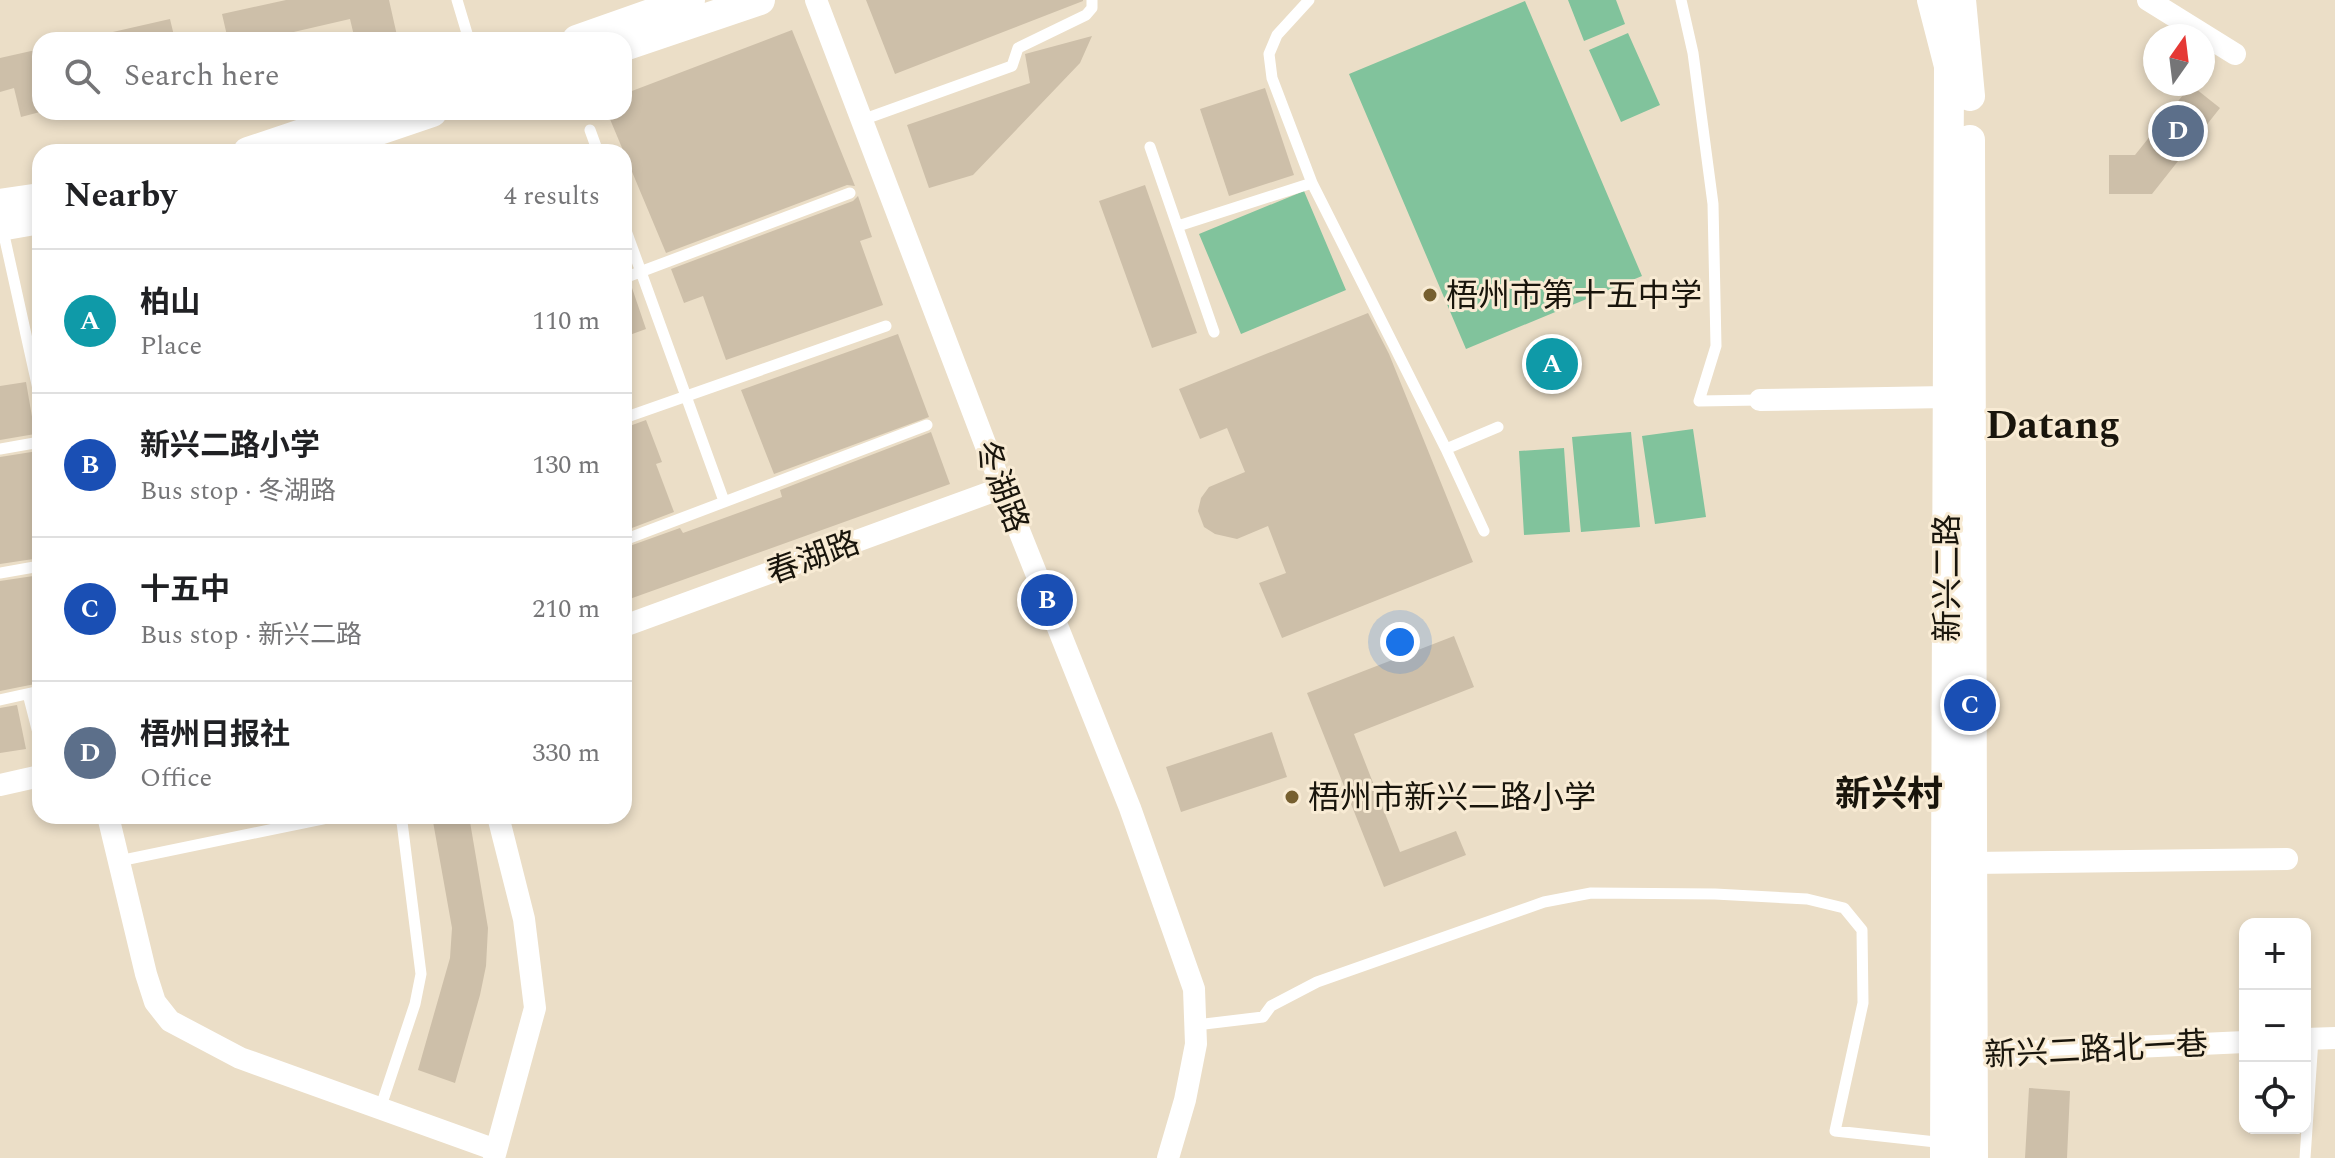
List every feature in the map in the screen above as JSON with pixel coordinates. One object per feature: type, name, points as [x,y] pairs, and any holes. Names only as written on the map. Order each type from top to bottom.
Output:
[{"type":"main road","points":[[600,32],[690,0]]},
{"type":"main road","points":[[632,43],[760,0]]},
{"type":"main road","name":"新兴二路","points":[[1932,0],[1949,66],[1948,397],[1959,1055],[1973,1158]]},
{"type":"main road","name":"新兴二路","points":[[1945,1151],[1959,1055],[1971,863],[1970,74],[1961,0]]},
{"type":"main road","points":[[272,144],[343,120]]},
{"type":"main road","points":[[342,144],[409,120]]},
{"type":"main road","points":[[1,219],[32,202]]},
{"type":"main road","points":[[1,219],[32,219]]},
{"type":"street","name":"冬湖路","points":[[816,0],[1002,488],[1130,808],[1194,989],[1196,1044],[1185,1100],[1168,1158]]},
{"type":"street","points":[[2148,0],[2235,54]]},
{"type":"street","points":[[1760,400],[1948,397]]},
{"type":"street","name":"春湖路","points":[[632,623],[1002,488]]},
{"type":"street","points":[[0,785],[32,778]]},
{"type":"street","points":[[110,824],[155,1002],[170,1021],[240,1058],[495,1154],[535,1008],[524,919],[500,824]]},
{"type":"street","points":[[1971,863],[2287,859]]},
{"type":"street","name":"新兴二路北一巷","points":[[1959,1055],[2239,1042]]},
{"type":"lane","points":[[457,0],[467,32]]},
{"type":"lane","points":[[862,120],[1012,66],[1018,48],[1086,15],[1092,8],[1092,0]]},
{"type":"lane","points":[[1309,0],[1277,35],[1269,54],[1272,78],[1312,183],[1484,531]]},
{"type":"lane","points":[[1681,0],[1693,53],[1713,204],[1716,346],[1699,401],[1760,400]]},
{"type":"lane","points":[[590,130],[595,144]]},
{"type":"lane","points":[[1150,147],[1214,332]]},
{"type":"lane","points":[[1178,226],[1312,183]]},
{"type":"lane","points":[[632,275],[850,193]]},
{"type":"lane","points":[[1,219],[32,361]]},
{"type":"lane","points":[[632,247],[724,501]]},
{"type":"lane","points":[[632,415],[886,326]]},
{"type":"lane","points":[[632,537],[927,425]]},
{"type":"lane","points":[[1446,449],[1498,427]]},
{"type":"lane","points":[[0,449],[32,443]]},
{"type":"lane","points":[[0,573],[32,567]]},
{"type":"lane","points":[[0,700],[32,692]]},
{"type":"lane","points":[[119,861],[298,824]]},
{"type":"lane","points":[[380,1109],[415,1004],[421,974],[402,824]]},
{"type":"lane","points":[[1196,1025],[1263,1017],[1271,1006],[1317,982],[1544,902],[1591,893],[1715,894],[1807,899],[1844,908],[1862,930],[1863,1003],[1835,1131],[1945,1151]]},
{"type":"lane","points":[[2305,1158],[2318,1039]]},
{"type":"green space","points":[[1568,0],[1616,0],[1625,24],[1584,41]]},
{"type":"green space","points":[[1525,1],[1642,276],[1466,349],[1349,74]]},
{"type":"green space","points":[[1628,33],[1660,105],[1621,122],[1589,50]]},
{"type":"green space","points":[[1304,191],[1346,290],[1241,334],[1199,234]]},
{"type":"green space","points":[[1693,429],[1706,517],[1655,524],[1642,436]]},
{"type":"green space","points":[[1631,432],[1640,527],[1581,532],[1572,437]]},
{"type":"green space","points":[[1564,448],[1570,532],[1524,535],[1519,451]]},
{"type":"building","points":[[286,0],[389,0],[396,32],[353,32],[350,19],[294,32],[226,32],[222,14]]},
{"type":"building","points":[[866,0],[1083,0],[1083,1],[895,74]]},
{"type":"building","points":[[170,19],[173,32],[113,32]]},
{"type":"building","points":[[792,30],[855,186],[847,185],[666,253],[632,172],[632,144],[620,144],[610,120],[632,120],[632,91]]},
{"type":"building","points":[[1092,36],[1080,63],[973,175],[929,188],[907,125],[1030,83],[1025,54]]},
{"type":"building","points":[[32,51],[32,114],[21,117],[14,88],[0,92],[0,58]]},
{"type":"building","points":[[1265,88],[1294,175],[1229,196],[1200,109]]},
{"type":"building","points":[[2182,96],[2205,96],[2220,108],[2152,194],[2109,194],[2109,155],[2135,155]]},
{"type":"building","points":[[1145,185],[1197,333],[1152,348],[1099,201]]},
{"type":"building","points":[[858,196],[872,237],[860,241],[883,305],[726,360],[703,296],[684,303],[671,269],[853,201]]},
{"type":"building","points":[[632,288],[646,329],[632,334]]},
{"type":"building","points":[[1368,313],[1389,354],[1473,562],[1282,638],[1259,583],[1286,573],[1268,526],[1237,539],[1215,534],[1204,527],[1198,511],[1201,498],[1209,487],[1245,472],[1227,428],[1200,439],[1179,389]]},
{"type":"building","points":[[898,334],[929,417],[774,474],[741,390]]},
{"type":"building","points":[[26,382],[32,435],[0,440],[0,386]]},
{"type":"building","points":[[646,420],[662,462],[656,464],[674,512],[632,528],[632,425]]},
{"type":"building","points":[[931,432],[950,484],[632,598],[632,545],[680,528],[683,533],[782,497],[780,490]]},
{"type":"building","points":[[32,452],[32,559],[0,564],[0,457]]},
{"type":"building","points":[[32,576],[32,685],[0,691],[0,581]]},
{"type":"building","points":[[1454,636],[1474,687],[1354,734],[1400,852],[1456,831],[1466,855],[1384,887],[1307,693]]},
{"type":"building","points":[[17,705],[26,749],[0,753],[0,708]]},
{"type":"building","points":[[1272,732],[1287,777],[1181,812],[1166,767]]},
{"type":"building","points":[[433,824],[470,824],[488,928],[486,966],[480,995],[455,1083],[418,1070],[450,958],[452,928]]},
{"type":"building","points":[[2029,1088],[2070,1091],[2067,1158],[2025,1158]]},
{"type":"place","name":"梧州日报社","points":[[2178,131]]},
{"type":"place","name":"梧州市第十五中学","points":[[1430,295]]},
{"type":"place","name":"柏山","points":[[1552,364]]},
{"type":"place","name":"新兴二路小学","points":[[1047,600]]},
{"type":"place","name":"十五中","points":[[1970,705]]},
{"type":"place","name":"梧州市新兴二路小学","points":[[1292,797]]},
{"type":"district","name":"Datang","points":[[2053,424]]},
{"type":"district","name":"新兴村","points":[[1889,793]]}]
